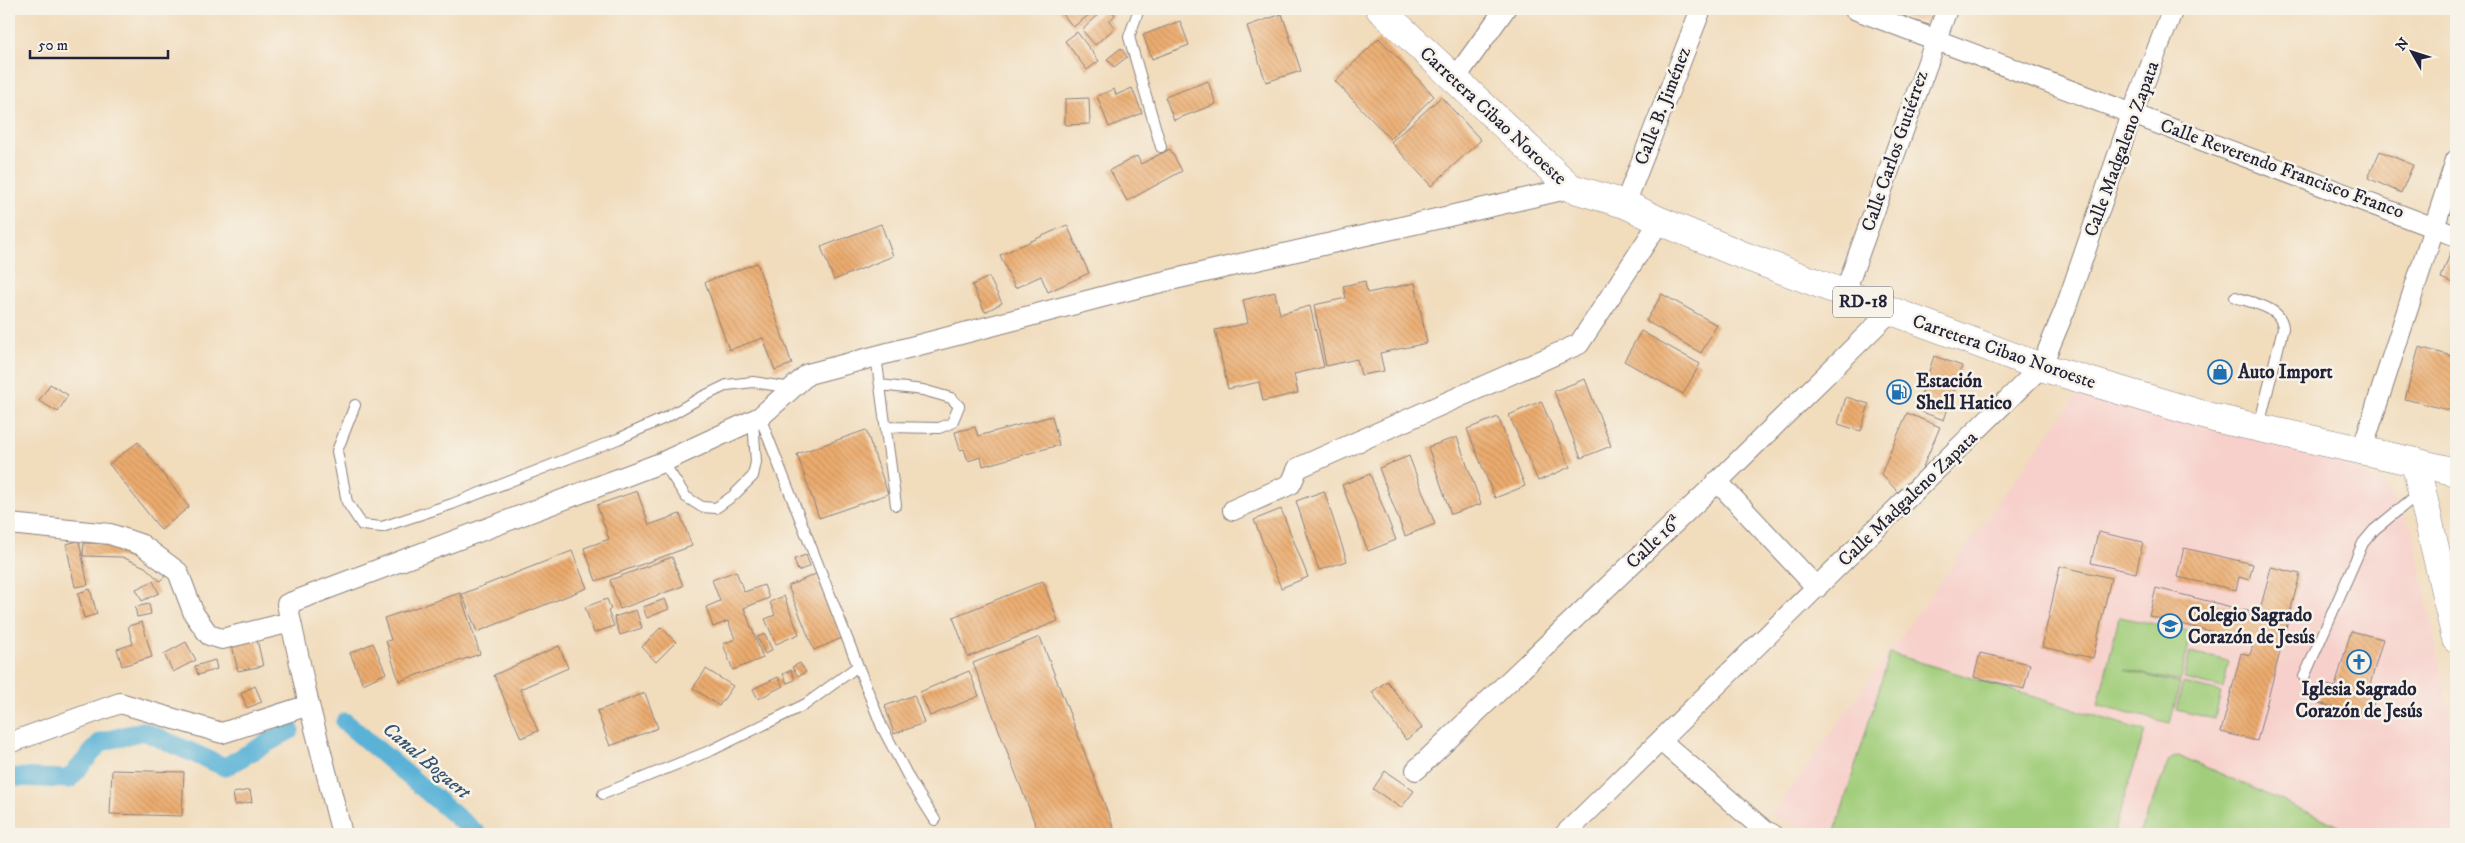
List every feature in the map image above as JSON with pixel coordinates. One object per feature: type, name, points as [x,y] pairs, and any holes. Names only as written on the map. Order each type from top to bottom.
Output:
[{"type":"main road","name":"Carretera Cibao Noroeste","points":[[1380,9],[1570,188],[1625,204],[1660,221],[1844,295],[2041,367],[2214,418],[2415,462]]},
{"type":"main road","name":"RD-18","points":[[2415,462],[2456,472]]},
{"type":"main road","points":[[2415,462],[2456,639]]},
{"type":"street","points":[[1454,80],[1505,9]]},
{"type":"street","name":"Calle B. Jiménez","points":[[1625,204],[1701,9]]},
{"type":"street","name":"Calle Reverendo Francisco Franco","points":[[1854,9],[2456,236]]},
{"type":"street","name":"Calle Carlos Gutiérrez","points":[[1844,295],[1934,40],[1947,9]]},
{"type":"street","name":"Calle Madgaleno Zapata","points":[[1565,834],[2041,367],[2066,307],[2132,114],[2173,9]]},
{"type":"street","points":[[2362,450],[2433,226],[2456,160]]},
{"type":"street","points":[[342,834],[309,705],[287,604],[663,462],[756,419],[808,374],[1140,287],[1570,188]]},
{"type":"street","points":[[1233,510],[1291,484],[1298,468],[1579,344],[1660,221]]},
{"type":"street","name":"Calle 16ª","points":[[1416,770],[1890,312]]},
{"type":"street","points":[[1717,481],[1816,588]]},
{"type":"street","points":[[9,524],[110,534],[142,545],[178,572],[194,614],[209,635],[222,639],[291,622]]},
{"type":"street","points":[[9,743],[120,703],[222,733],[309,705]]},
{"type":"street","points":[[1661,741],[1766,833]]},
{"type":"lane","points":[[1139,9],[1129,36],[1161,147]]},
{"type":"lane","points":[[2235,297],[2278,314],[2282,320],[2283,328],[2259,427]]},
{"type":"lane","points":[[876,356],[896,506]]},
{"type":"lane","points":[[355,405],[337,451],[347,502],[362,525],[382,527],[452,504],[618,439],[667,418],[700,398],[727,385],[753,382],[792,388]]},
{"type":"lane","points":[[880,384],[923,390],[951,398],[959,406],[952,423],[939,428],[887,428]]},
{"type":"lane","points":[[663,462],[686,497],[702,507],[716,508],[734,495],[753,476],[756,462],[756,419]]},
{"type":"lane","points":[[756,419],[889,740],[911,782],[935,820]]},
{"type":"lane","points":[[2304,677],[2363,543],[2374,530],[2422,491]]},
{"type":"lane","points":[[603,794],[712,750],[806,704],[858,666]]},
{"type":"shaded area","name":"Colegio Sagrado Corazón de Jesús","points":[[2078,393],[2345,464],[2385,486],[2412,530],[2456,743],[2456,834],[1819,834],[1771,815]]},
{"type":"green space","points":[[2119,617],[2192,631],[2180,682],[2125,670],[2180,684],[2170,723],[2098,705]]},
{"type":"green space","points":[[2190,652],[2229,661],[2223,688],[2184,679]]},
{"type":"green space","points":[[1890,653],[2145,731],[2113,834],[1843,834],[1835,832]]},
{"type":"green space","points":[[2183,683],[2221,692],[2215,719],[2176,710]]},
{"type":"green space","points":[[2178,756],[2357,834],[2139,834],[2169,761],[2173,757]]},
{"type":"building","points":[[1059,9],[1097,9],[1073,27]]},
{"type":"building","points":[[1105,9],[1109,9],[1115,15],[1109,21],[1115,28],[1095,45],[1082,30]]},
{"type":"building","points":[[1886,9],[1904,9],[1902,14]]},
{"type":"building","points":[[1908,9],[1938,9],[1933,26],[1905,18]]},
{"type":"building","points":[[1282,14],[1301,71],[1266,82],[1247,26]]},
{"type":"building","points":[[1180,21],[1189,45],[1152,59],[1143,35]]},
{"type":"building","points":[[1077,32],[1099,61],[1087,70],[1065,41]]},
{"type":"building","points":[[1379,38],[1434,96],[1390,139],[1335,81]]},
{"type":"building","points":[[1121,48],[1127,57],[1114,67],[1107,59]]},
{"type":"building","points":[[1208,81],[1216,104],[1174,120],[1165,97]]},
{"type":"building","points":[[1132,88],[1142,113],[1109,127],[1097,96],[1114,89],[1116,95]]},
{"type":"building","points":[[1441,97],[1481,140],[1431,186],[1391,142]]},
{"type":"building","points":[[1089,98],[1090,124],[1065,125],[1065,99]]},
{"type":"building","points":[[1170,149],[1182,171],[1127,201],[1110,170],[1137,156],[1141,164]]},
{"type":"building","points":[[2380,151],[2413,165],[2401,193],[2368,178]]},
{"type":"building","points":[[881,224],[893,256],[834,280],[821,247]]},
{"type":"building","points":[[1067,225],[1089,273],[1048,292],[1041,276],[1015,288],[1000,255]]},
{"type":"building","points":[[2451,251],[2456,253],[2456,284],[2441,278]]},
{"type":"building","points":[[757,263],[792,364],[775,370],[763,338],[729,350],[705,282]]},
{"type":"building","points":[[989,277],[1002,303],[985,312],[972,285]]},
{"type":"building","points":[[1365,281],[1367,293],[1415,283],[1427,343],[1380,353],[1384,371],[1361,375],[1357,359],[1326,366],[1314,305],[1346,298],[1343,286]]},
{"type":"building","points":[[1275,292],[1280,314],[1310,306],[1324,367],[1294,374],[1298,393],[1263,401],[1259,382],[1228,389],[1215,330],[1248,323],[1243,300]]},
{"type":"building","points":[[1662,294],[1717,325],[1701,353],[1646,321]]},
{"type":"building","points":[[1641,331],[1700,364],[1683,394],[1624,361]]},
{"type":"building","points":[[2419,347],[2456,357],[2456,412],[2405,399]]},
{"type":"building","points":[[1934,356],[1962,366],[1944,420],[1916,410]]},
{"type":"building","points":[[1585,379],[1611,446],[1581,458],[1554,391]]},
{"type":"building","points":[[50,384],[68,395],[58,412],[39,401]]},
{"type":"building","points":[[1846,397],[1869,404],[1861,431],[1838,424]]},
{"type":"building","points":[[1541,401],[1570,467],[1538,481],[1509,415]]},
{"type":"building","points":[[1907,413],[1940,427],[1922,469],[1898,492],[1881,474]]},
{"type":"building","points":[[1052,416],[1059,445],[983,466],[981,457],[968,461],[964,449],[960,450],[955,432],[975,427],[978,436]]},
{"type":"building","points":[[1498,417],[1525,486],[1495,498],[1467,429]]},
{"type":"building","points":[[866,430],[888,494],[819,518],[797,454]]},
{"type":"building","points":[[1457,437],[1481,504],[1451,514],[1428,447]]},
{"type":"building","points":[[138,442],[189,507],[161,530],[109,464]]},
{"type":"building","points":[[1409,456],[1435,524],[1405,536],[1379,468]]},
{"type":"building","points":[[1370,474],[1396,540],[1368,551],[1342,485]]},
{"type":"building","points":[[637,491],[649,525],[680,514],[692,546],[596,581],[584,548],[609,539],[597,505]]},
{"type":"building","points":[[1324,491],[1347,561],[1319,570],[1296,501]]},
{"type":"building","points":[[1281,509],[1308,577],[1281,588],[1254,520]]},
{"type":"building","points":[[2098,532],[2143,542],[2136,573],[2091,563]]},
{"type":"building","points":[[79,541],[88,585],[75,587],[66,544]]},
{"type":"building","points":[[84,543],[117,544],[149,554],[168,573],[160,581],[145,567],[122,557],[83,556]]},
{"type":"building","points":[[2184,548],[2253,564],[2249,580],[2239,577],[2236,590],[2177,577]]},
{"type":"building","points":[[572,551],[587,588],[477,632],[462,594]]},
{"type":"building","points":[[806,555],[810,566],[798,571],[794,559]]},
{"type":"building","points":[[672,557],[683,586],[620,609],[610,580]]},
{"type":"building","points":[[2060,566],[2111,578],[2093,658],[2042,647]]},
{"type":"building","points":[[2271,567],[2300,574],[2257,741],[2221,732],[2241,653],[2250,655],[2254,642],[2149,616],[2156,588],[2259,614]]},
{"type":"building","points":[[736,571],[744,592],[764,585],[769,598],[744,608],[763,658],[733,670],[723,644],[735,639],[728,621],[713,627],[706,607],[720,601],[712,580]]},
{"type":"building","points":[[816,574],[842,638],[814,650],[788,586]]},
{"type":"building","points":[[153,581],[159,593],[142,601],[136,589]]},
{"type":"building","points":[[1043,581],[1058,621],[968,657],[953,617]]},
{"type":"building","points":[[90,589],[97,614],[84,618],[78,593]]},
{"type":"building","points":[[460,593],[480,654],[399,681],[386,641],[391,640],[384,618]]},
{"type":"building","points":[[784,596],[799,634],[776,644],[765,619],[775,615],[770,602]]},
{"type":"building","points":[[607,599],[611,609],[608,611],[614,626],[594,633],[585,607]]},
{"type":"building","points":[[665,599],[669,609],[647,618],[643,607]]},
{"type":"building","points":[[149,604],[151,614],[137,617],[135,607]]},
{"type":"building","points":[[636,610],[642,628],[620,635],[614,617]]},
{"type":"building","points":[[142,622],[152,657],[122,666],[117,649],[133,644],[128,626]]},
{"type":"building","points":[[661,627],[676,642],[656,662],[642,647]]},
{"type":"building","name":"Iglesia Sagrado Corazón de Jesús","points":[[2351,631],[2383,639],[2367,695],[2375,698],[2370,717],[2318,703],[2324,684],[2335,687]]},
{"type":"building","points":[[765,634],[772,650],[765,654],[757,637]]},
{"type":"building","points":[[256,635],[263,666],[238,671],[231,641]]},
{"type":"building","points":[[1040,637],[1116,834],[1039,834],[973,663]]},
{"type":"building","points":[[186,642],[196,660],[173,672],[164,654]]},
{"type":"building","points":[[373,643],[386,673],[363,684],[350,653]]},
{"type":"building","points":[[559,646],[568,668],[520,689],[538,731],[521,738],[494,675]]},
{"type":"building","points":[[1980,653],[2030,664],[2024,689],[1974,677]]},
{"type":"building","points":[[215,660],[217,669],[198,675],[195,666]]},
{"type":"building","points":[[800,663],[806,672],[798,676],[792,667]]},
{"type":"building","points":[[706,669],[733,686],[719,706],[693,688]]},
{"type":"building","points":[[791,670],[795,680],[787,683],[783,674]]},
{"type":"building","points":[[969,671],[979,696],[930,716],[920,692]]},
{"type":"building","points":[[778,677],[783,686],[758,699],[753,689]]},
{"type":"building","points":[[1387,681],[1422,728],[1406,740],[1372,692]]},
{"type":"building","points":[[255,686],[262,702],[247,708],[241,693]]},
{"type":"building","points":[[645,693],[658,728],[610,746],[597,711]]},
{"type":"building","points":[[914,695],[924,723],[894,734],[885,706]]},
{"type":"building","points":[[112,770],[184,772],[182,816],[110,814]]},
{"type":"building","points":[[1385,771],[1414,791],[1401,808],[1373,789]]},
{"type":"building","points":[[250,790],[252,802],[235,805],[233,793]]},
{"type":"waterway","name":"Canal Bogaert","points":[[345,722],[477,834]]},
{"type":"waterway","points":[[9,779],[14,777],[69,779],[101,742],[143,731],[225,767],[290,730]]},
{"type":"place","name":"Auto Import","points":[[2220,372]]},
{"type":"place","name":"Estación Shell Hatico","points":[[1899,392]]},
{"type":"place","name":"Colegio Sagrado Corazón de Jesús","points":[[2170,626]]},
{"type":"place","name":"Iglesia Sagrado Corazón de Jesús","points":[[2359,662]]}]
